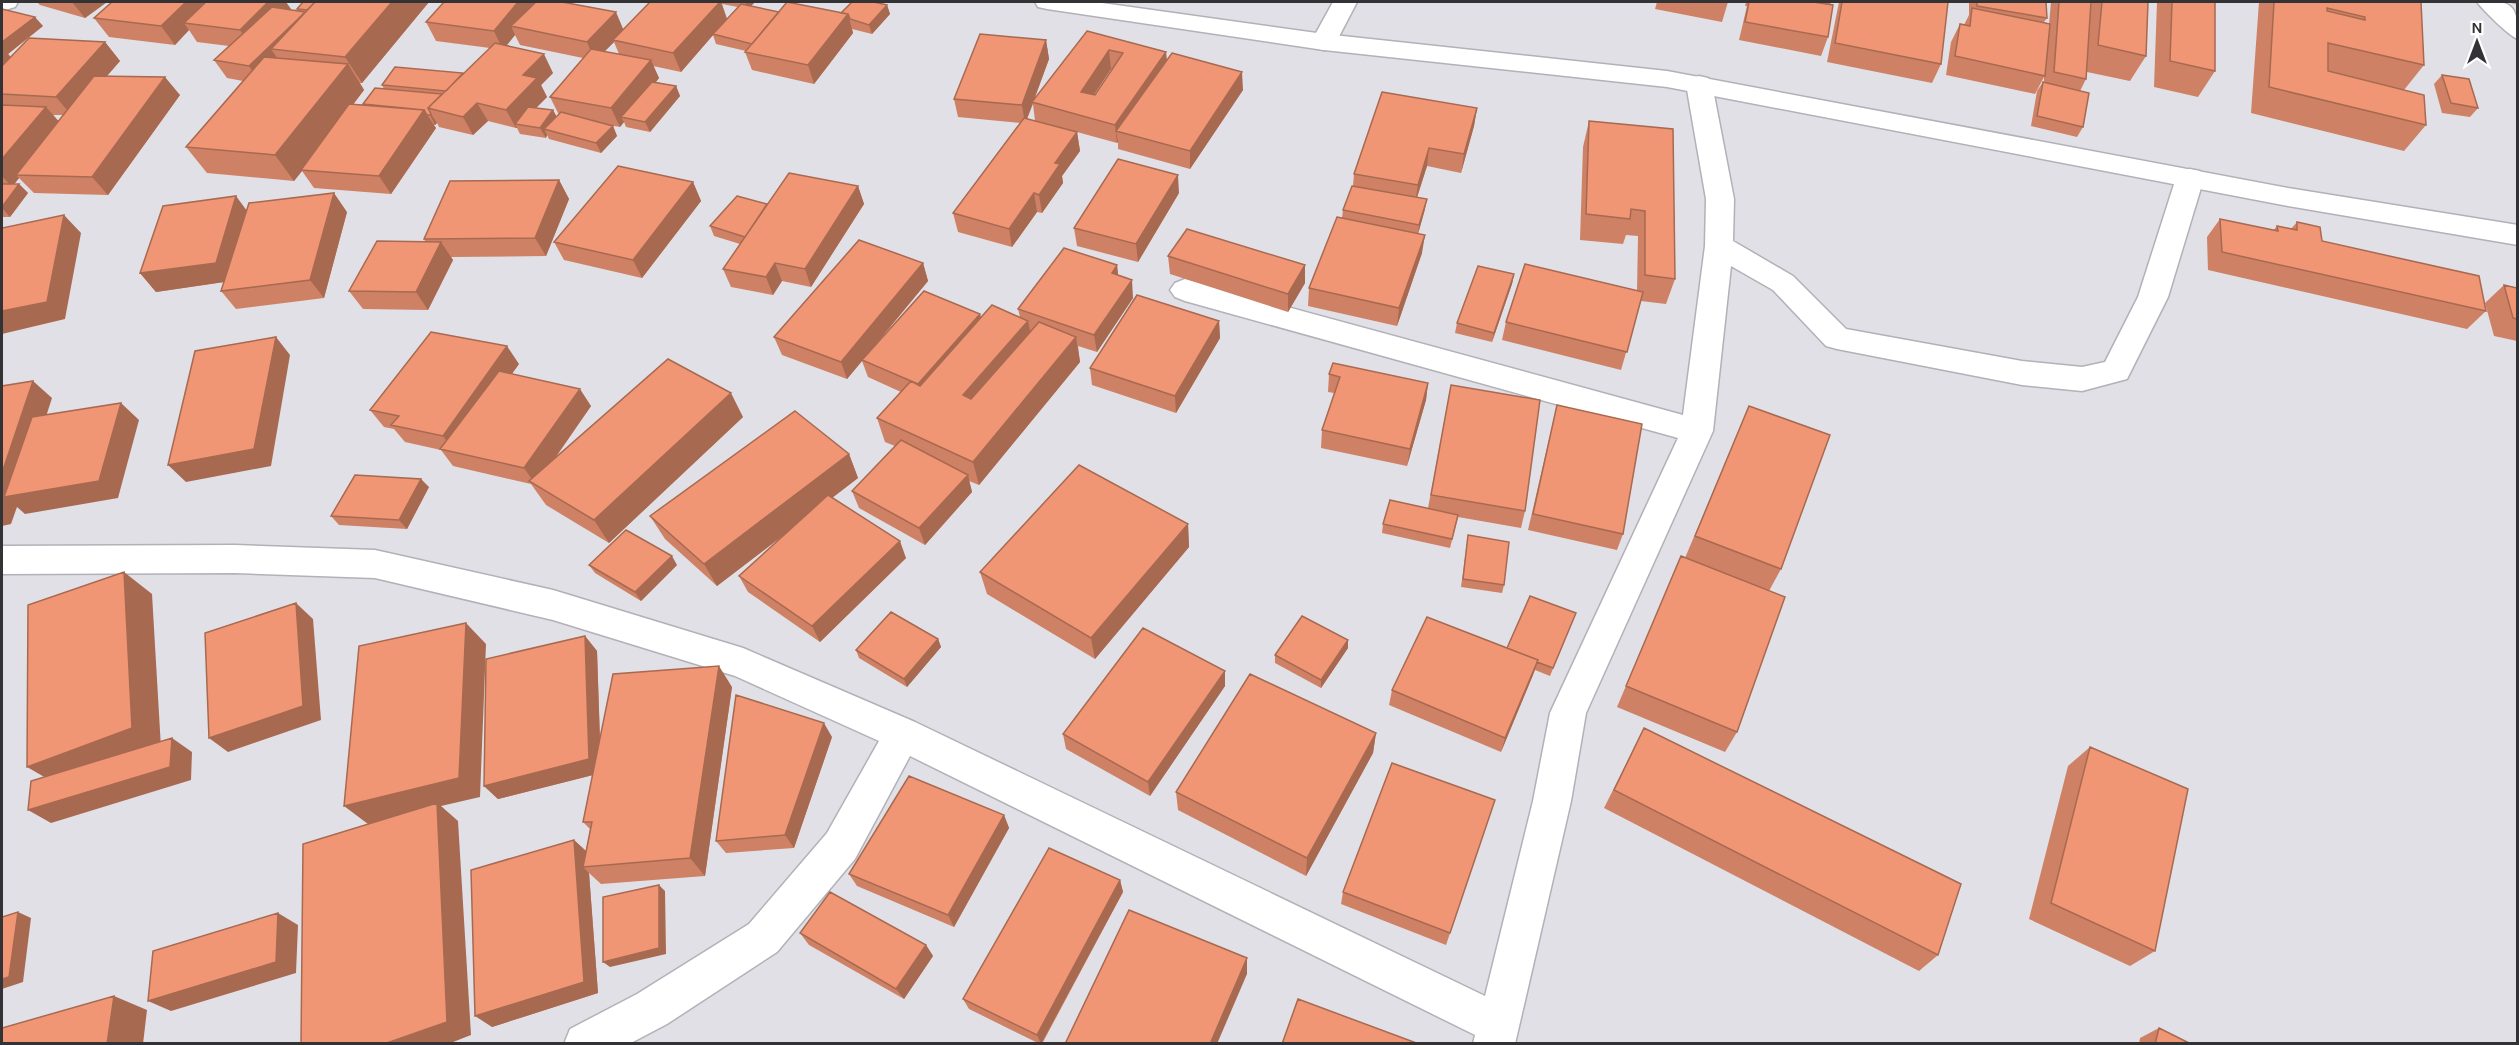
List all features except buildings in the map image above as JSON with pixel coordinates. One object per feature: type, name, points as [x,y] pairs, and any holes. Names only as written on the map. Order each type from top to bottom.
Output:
[{"type":"street","points":[[2,4],[6,2]]},
{"type":"street","points":[[1047,2],[1324,42],[1543,64],[1699,84],[2190,178],[2517,235]]},
{"type":"street","points":[[1324,42],[1345,2]]},
{"type":"street","points":[[2489,2],[2503,12],[2517,31]]},
{"type":"street","points":[[2,560],[236,559],[375,564],[553,605],[743,663],[902,734],[1496,1034],[1552,801],[1569,713],[1697,432],[1719,246],[1720,199],[1699,84]]},
{"type":"street","points":[[1719,246],[1783,283],[1837,338],[2022,373],[2082,379],[2116,371],[2153,297],[2190,178]]},
{"type":"street","points":[[1185,290],[1697,432]]},
{"type":"street","points":[[585,1044],[652,1009],[763,938],[841,846],[902,734]]}]
